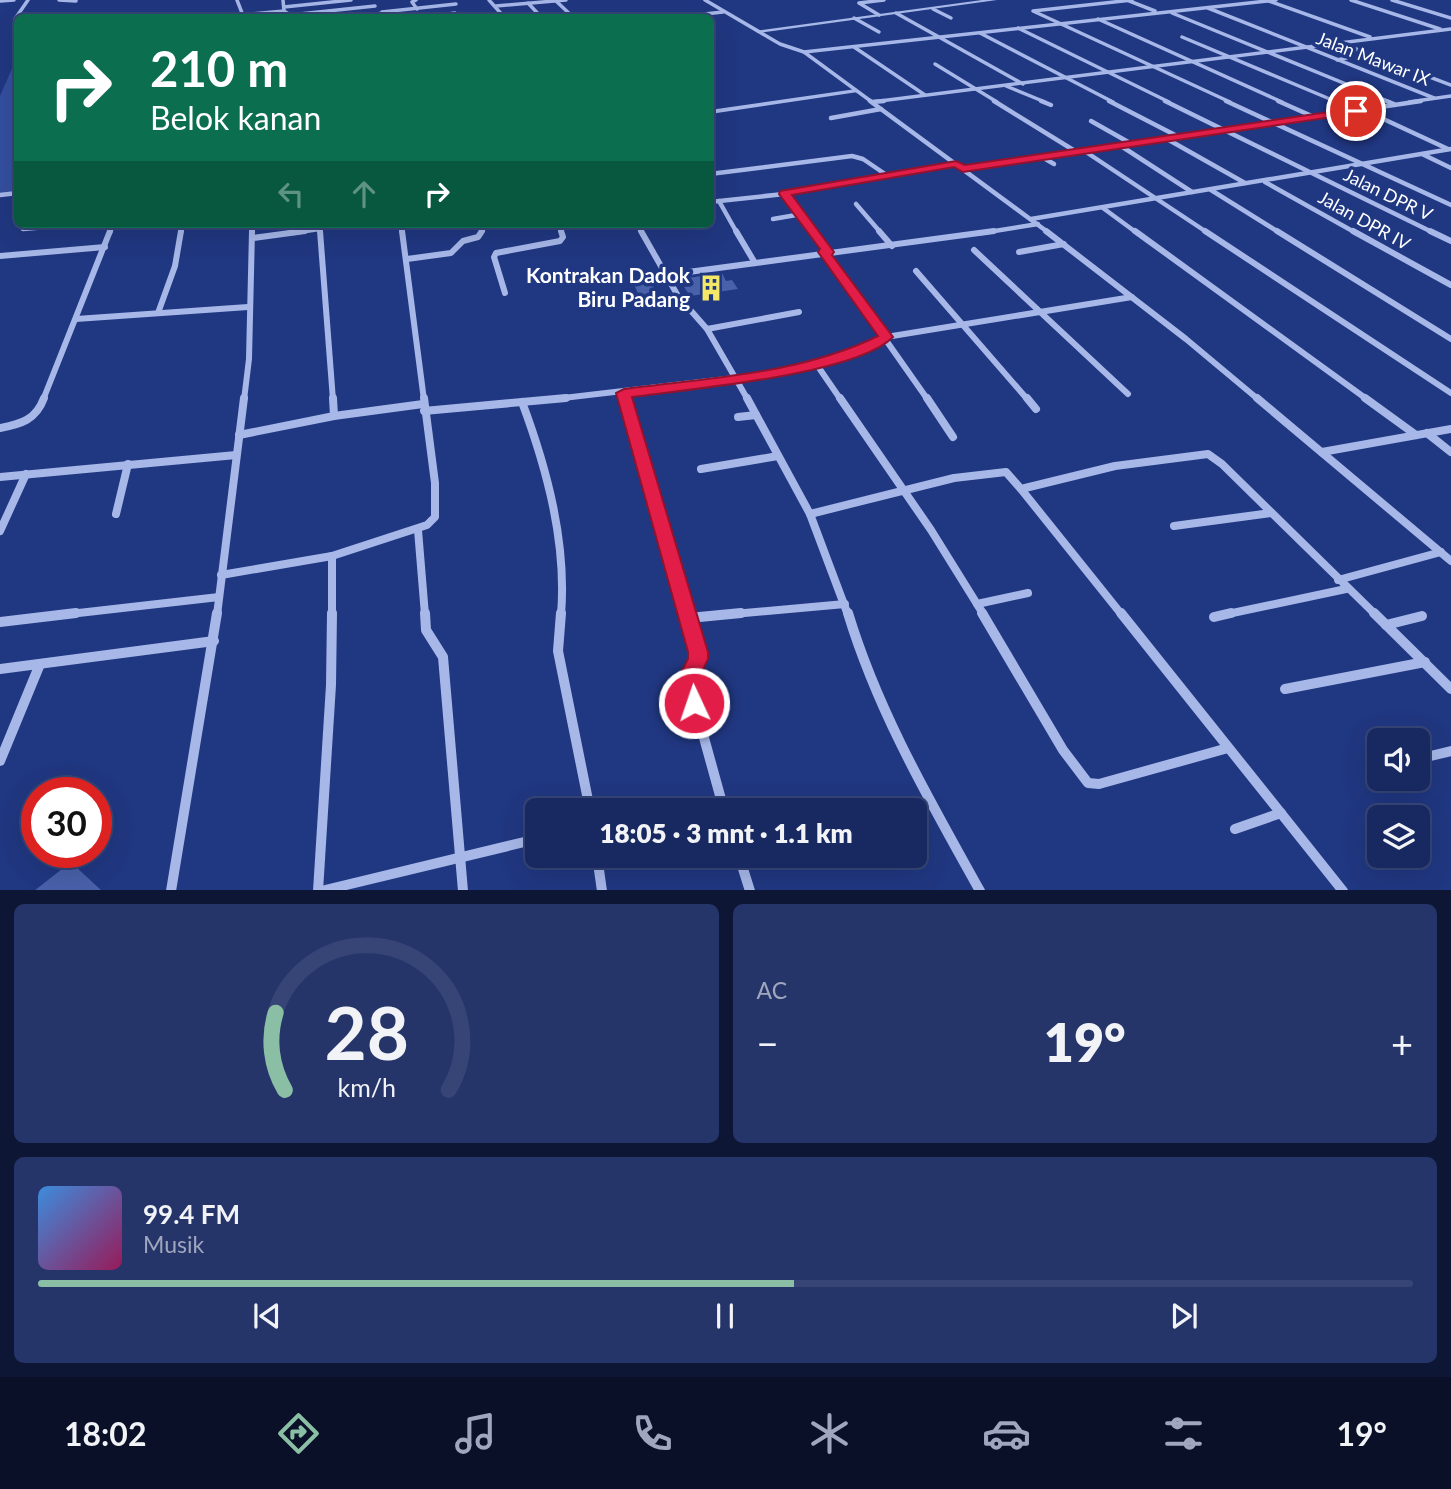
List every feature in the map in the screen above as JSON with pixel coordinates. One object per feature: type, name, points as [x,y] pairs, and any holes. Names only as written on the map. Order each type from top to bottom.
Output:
[{"type":"street","points":[[0,1],[14,0]]},
{"type":"street","points":[[59,0],[76,1]]},
{"type":"street","points":[[283,0],[284,9],[289,14]]},
{"type":"street","points":[[255,14],[351,0]]},
{"type":"street","points":[[371,0],[384,14],[456,5]]},
{"type":"street","points":[[416,0],[412,2],[416,9]]},
{"type":"street","points":[[489,0],[502,14]]},
{"type":"street","points":[[496,6],[566,0]]},
{"type":"street","points":[[705,0],[780,44],[804,52],[1038,224],[1217,363],[1451,561]]},
{"type":"street","points":[[879,15],[859,3],[884,0]]},
{"type":"street","points":[[758,31],[994,0]]},
{"type":"street","points":[[1159,12],[1128,0],[1033,11],[1451,205]]},
{"type":"street","points":[[804,52],[1276,0]]},
{"type":"street","points":[[1351,0],[1451,31]]},
{"type":"street","points":[[1392,0],[1451,18]]},
{"type":"street","points":[[556,1],[570,14]]},
{"type":"street","points":[[1268,1],[1374,38]]},
{"type":"street","points":[[528,4],[538,14]]},
{"type":"street","points":[[299,14],[375,6]]},
{"type":"street","name":"Jalan Mawar IX","points":[[1205,7],[1438,98]]},
{"type":"street","points":[[933,9],[951,18]]},
{"type":"street","points":[[1169,11],[1395,104]]},
{"type":"street","points":[[705,14],[724,12]]},
{"type":"street","points":[[896,13],[1023,84]]},
{"type":"street","points":[[854,18],[878,32]]},
{"type":"street","points":[[1097,19],[1315,117]]},
{"type":"street","name":"Jalan DPR V","points":[[1018,28],[1451,241]]},
{"type":"street","points":[[872,103],[1443,30]]},
{"type":"street","points":[[979,33],[1177,136]]},
{"type":"street","points":[[1182,37],[1356,111]]},
{"type":"street","points":[[1339,42],[1451,85]]},
{"type":"street","points":[[853,47],[926,96]]},
{"type":"street","points":[[1336,60],[1351,57]]},
{"type":"street","points":[[935,64],[1076,151]]},
{"type":"street","points":[[1005,86],[1019,94],[1031,94],[1051,105]]},
{"type":"street","points":[[714,112],[856,91]]},
{"type":"street","points":[[963,169],[1395,104],[1438,98],[1451,99]]},
{"type":"street","points":[[831,118],[881,109]]},
{"type":"street","points":[[1362,110],[1450,149]]},
{"type":"street","points":[[1091,121],[1131,144]]},
{"type":"street","points":[[1166,139],[1246,184]]},
{"type":"street","points":[[1120,145],[1192,192]]},
{"type":"street","points":[[1031,219],[1450,149]]},
{"type":"street","points":[[1083,150],[1451,393]]},
{"type":"street","points":[[1421,153],[1451,168]]},
{"type":"street","points":[[714,173],[852,156],[863,159],[888,176]]},
{"type":"street","points":[[1042,157],[1054,164]]},
{"type":"street","points":[[714,202],[784,194],[956,164]]},
{"type":"street","name":"Jalan DPR IV","points":[[1265,181],[1451,285]]},
{"type":"street","points":[[1210,189],[1451,338]]},
{"type":"street","points":[[784,194],[802,214],[953,437]]},
{"type":"street","points":[[719,201],[755,262]]},
{"type":"street","points":[[856,204],[892,246]]},
{"type":"street","points":[[1103,208],[1416,435]]},
{"type":"street","points":[[773,219],[802,214]]},
{"type":"street","points":[[666,275],[1038,224]]},
{"type":"street","points":[[23,229],[35,228]]},
{"type":"street","points":[[0,428],[24,423],[39,411],[112,228]]},
{"type":"street","points":[[158,313],[176,266],[181,228]]},
{"type":"street","points":[[172,890],[214,641],[240,435],[249,359],[248,307],[252,228]]},
{"type":"street","points":[[253,238],[308,228]]},
{"type":"street","points":[[319,228],[334,416]]},
{"type":"street","points":[[221,575],[332,556],[418,530],[432,521],[436,507],[402,228]]},
{"type":"street","points":[[505,293],[495,254],[560,241],[563,237],[562,228]]},
{"type":"street","points":[[639,228],[688,309],[707,329],[737,379],[810,514],[845,604],[859,650],[895,736],[979,890]]},
{"type":"street","points":[[407,259],[452,253],[463,241],[478,237],[482,231]]},
{"type":"street","points":[[1019,252],[1064,244]]},
{"type":"street","points":[[0,256],[105,247]]},
{"type":"street","points":[[974,250],[1128,394]]},
{"type":"street","points":[[916,271],[1037,409]]},
{"type":"street","points":[[240,435],[334,416],[624,393],[737,379],[817,365],[853,353],[886,337],[1132,298]]},
{"type":"street","points":[[76,319],[248,307]]},
{"type":"street","points":[[707,329],[799,312]]},
{"type":"street","points":[[817,365],[905,491],[977,604],[1063,750],[1088,783],[1099,784],[1228,748]]},
{"type":"street","points":[[624,393],[699,655],[688,680],[721,798]]},
{"type":"street","points":[[522,402],[543,459],[553,507],[563,590],[558,651],[588,798]]},
{"type":"street","points":[[738,417],[756,415]]},
{"type":"street","points":[[1322,452],[1451,429]]},
{"type":"street","points":[[1427,433],[1451,452]]},
{"type":"street","points":[[1021,489],[1115,466],[1204,453],[1218,461],[1451,689]]},
{"type":"street","points":[[0,477],[236,455]]},
{"type":"street","points":[[701,469],[779,456]]},
{"type":"street","points":[[116,514],[128,464]]},
{"type":"street","points":[[810,514],[954,478],[1006,472],[1342,890]]},
{"type":"street","points":[[0,531],[26,474]]},
{"type":"street","points":[[1174,526],[1271,513]]},
{"type":"street","points":[[418,530],[426,630],[443,657],[463,890]]},
{"type":"street","points":[[1338,580],[1441,552]]},
{"type":"street","points":[[320,890],[331,685],[332,556]]},
{"type":"street","points":[[1214,617],[1346,589]]},
{"type":"street","points":[[977,604],[1028,593]]},
{"type":"street","points":[[0,622],[219,597]]},
{"type":"street","points":[[689,618],[845,604]]},
{"type":"street","points":[[1386,625],[1423,617]]},
{"type":"street","points":[[0,669],[214,641]]},
{"type":"street","points":[[1284,689],[1424,662]]},
{"type":"street","points":[[0,761],[40,664]]},
{"type":"street","points":[[1430,756],[1451,751]]},
{"type":"street","points":[[1235,829],[1280,813]]},
{"type":"street","points":[[324,890],[525,842]]},
{"type":"street","points":[[598,868],[601,890]]},
{"type":"street","points":[[743,868],[750,890]]},
{"type":"shaded area","points":[[14,64],[14,193],[0,195],[0,96]]},
{"type":"building","name":"Kontrakan Dadok Biru Padang","points":[[722,273],[726,281],[732,280],[738,289],[690,296],[684,287],[692,286],[688,278]]},
{"type":"building","points":[[650,280],[661,303],[643,305],[633,282]]},
{"type":"building","points":[[77,868],[101,890],[35,890],[62,869]]},
{"type":"place","name":"Kontrakan Dadok Biru Padang","points":[[711,288]]},
{"type":"route","points":[[694,703],[688,680],[699,655],[624,393],[737,379],[817,365],[853,353],[886,337],[824,252],[828,252],[802,214],[784,194],[956,164],[963,169],[1356,111]]}]
